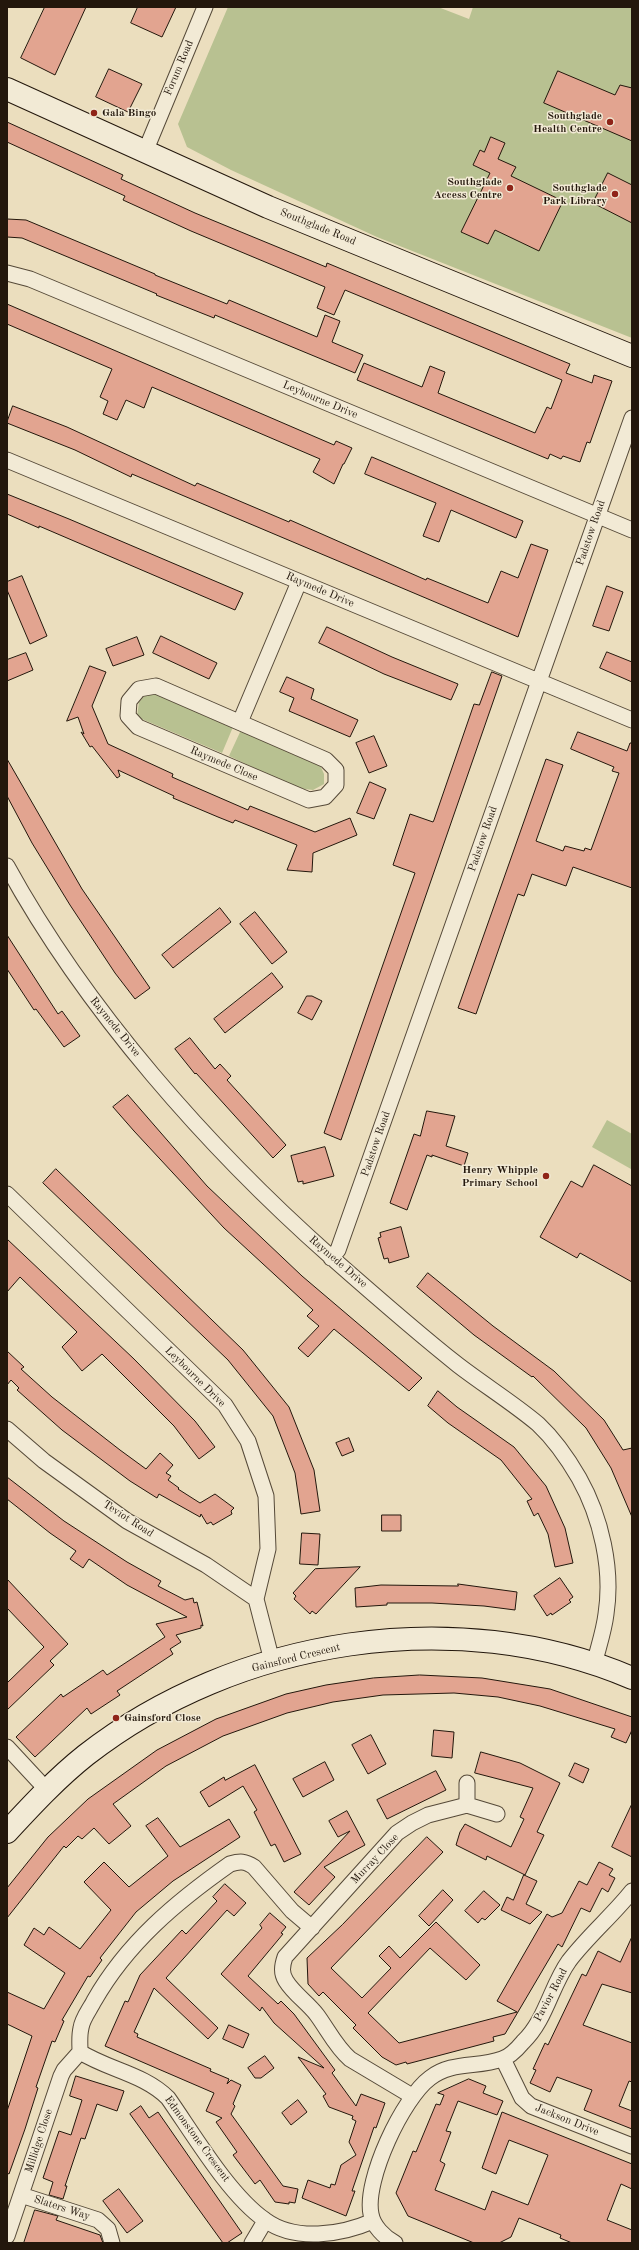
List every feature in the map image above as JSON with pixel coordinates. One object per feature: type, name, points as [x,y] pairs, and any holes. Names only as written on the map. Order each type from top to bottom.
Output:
[{"type":"street","name":"Forum Road","points":[[145,152],[205,7]]},
{"type":"street","name":"Southglade Road","points":[[7,89],[268,207],[632,356]]},
{"type":"street","name":"Leybourne Drive","points":[[7,273],[30,279],[632,530]]},
{"type":"street","name":"Padstow Road","points":[[332,1258],[338,1250],[632,418]]},
{"type":"street","name":"Raymede Drive","points":[[7,460],[632,720]]},
{"type":"street","points":[[240,722],[299,582]]},
{"type":"street","name":"Raymede Close","points":[[156,686],[240,722],[326,760],[336,770],[336,785],[325,797],[309,800],[138,727],[128,716],[129,701],[140,689],[156,686]]},
{"type":"street","name":"Raymede Drive","points":[[7,866],[58,949],[121,1035],[194,1122],[265,1196],[332,1258],[458,1365],[538,1425],[569,1462],[592,1506],[601,1536],[607,1571],[606,1613],[594,1665]]},
{"type":"street","name":"Leybourne Drive","points":[[7,1194],[225,1405],[248,1441],[266,1496],[268,1549],[256,1599],[272,1661]]},
{"type":"street","name":"Teviot Road","points":[[7,1429],[44,1461],[127,1521],[206,1565],[256,1599]]},
{"type":"street","name":"Gainsford Crescent","points":[[7,1832],[46,1789],[86,1755],[122,1730],[159,1708],[219,1680],[272,1661],[357,1644],[400,1640],[439,1639],[515,1646],[594,1665],[632,1678]]},
{"type":"street","points":[[7,1747],[46,1789]]},
{"type":"street","points":[[467,1783],[467,1805],[497,1814]]},
{"type":"street","name":"Murray Close","points":[[312,1928],[397,1833],[428,1815],[467,1805]]},
{"type":"street","points":[[80,2052],[82,2023],[102,1987],[130,1950],[152,1926],[177,1903],[230,1864],[239,1861],[246,1862],[254,1867],[292,1911],[312,1928],[285,1957],[282,1965],[283,1973],[287,1982],[317,2014],[343,2053],[350,2059],[412,2096]]},
{"type":"street","name":"Pavior Road","points":[[373,2222],[370,2206],[375,2177],[386,2146],[412,2096],[429,2079],[442,2070],[450,2067],[479,2064],[503,2059],[524,2042],[543,2014],[555,1984],[569,1961],[632,1891]]},
{"type":"street","name":"Millidge Close","points":[[7,2236],[61,2076],[64,2070],[80,2052]]},
{"type":"street","name":"Edmonstone Crescent","points":[[80,2052],[96,2062],[136,2076],[157,2087],[168,2098],[237,2195],[265,2221],[275,2226],[299,2233],[318,2234],[342,2232],[373,2222]]},
{"type":"street","name":"Jackson Drive","points":[[503,2059],[522,2098],[532,2106],[632,2146]]},
{"type":"street","name":"Slaters Way","points":[[21,2195],[98,2220],[108,2229],[112,2243]]},
{"type":"street","points":[[252,2243],[265,2221]]},
{"type":"street","points":[[373,2222],[380,2232],[395,2243]]},
{"type":"green space","points":[[228,7],[438,7],[469,19],[473,7],[632,7],[632,338],[377,237],[231,170],[187,147],[178,124]]},
{"type":"green space","points":[[147,693],[156,694],[233,727],[222,753],[137,717],[139,702]]},
{"type":"green space","points":[[241,730],[320,765],[324,774],[324,784],[313,790],[297,788],[229,756]]},
{"type":"green space","points":[[607,1120],[632,1134],[631,1169],[592,1147]]},
{"type":"building","points":[[45,7],[86,7],[55,75],[21,58]]},
{"type":"building","points":[[138,7],[176,7],[162,37],[131,23]]},
{"type":"building","points":[[109,69],[142,84],[128,112],[96,97]]},
{"type":"building","name":"Southglade Health Centre","points":[[558,71],[615,95],[620,85],[632,88],[632,141],[544,103]]},
{"type":"building","points":[[7,122],[123,175],[121,179],[195,213],[326,267],[327,263],[570,364],[566,373],[592,383],[594,375],[612,381],[590,443],[587,442],[580,462],[563,456],[561,459],[550,454],[548,459],[357,380],[364,363],[422,387],[430,366],[445,372],[438,393],[535,433],[547,407],[551,409],[562,380],[345,290],[334,315],[317,308],[325,287],[191,231],[123,200],[125,196],[7,142]]},
{"type":"building","name":"Southglade Access Centre","points":[[491,137],[505,143],[498,159],[516,167],[511,176],[563,201],[539,251],[495,230],[488,244],[461,232],[490,173],[473,165],[480,150],[484,152]]},
{"type":"building","name":"Southglade Park Library","points":[[608,173],[632,185],[632,223],[593,203]]},
{"type":"building","points":[[7,219],[26,220],[227,304],[229,300],[317,337],[325,315],[340,321],[332,342],[363,355],[355,373],[215,315],[214,318],[156,295],[157,294],[22,238],[7,237]]},
{"type":"building","points":[[7,304],[334,445],[336,441],[352,448],[334,484],[313,472],[320,459],[152,387],[144,408],[126,400],[117,420],[103,414],[108,401],[100,397],[112,369],[7,324]]},
{"type":"building","points":[[13,406],[67,427],[195,486],[197,483],[289,522],[290,520],[426,580],[427,578],[488,603],[501,571],[518,578],[531,544],[548,550],[518,637],[132,474],[131,477],[75,450],[7,423]]},
{"type":"building","points":[[372,457],[523,521],[516,538],[451,510],[439,542],[423,536],[436,503],[365,474]]},
{"type":"building","points":[[7,494],[243,593],[235,610],[39,526],[39,528],[7,514]]},
{"type":"building","points":[[22,576],[47,636],[30,644],[7,590],[7,582]]},
{"type":"building","points":[[607,586],[623,592],[609,631],[593,626]]},
{"type":"building","points":[[327,627],[392,657],[458,684],[451,700],[384,674],[319,643]]},
{"type":"building","points":[[161,636],[217,663],[209,679],[153,653]]},
{"type":"building","points":[[137,637],[144,655],[113,666],[106,649]]},
{"type":"building","points":[[607,652],[632,662],[632,682],[600,668]]},
{"type":"building","points":[[26,653],[33,670],[7,681],[7,660]]},
{"type":"building","points":[[90,666],[106,672],[92,706],[108,744],[173,774],[172,777],[248,810],[250,806],[315,832],[350,818],[357,835],[313,853],[312,872],[287,870],[297,845],[235,820],[233,823],[218,817],[173,798],[174,796],[118,770],[120,776],[117,778],[92,746],[90,747],[81,732],[84,734],[78,717],[67,721]]},
{"type":"building","points":[[492,672],[502,676],[341,1140],[324,1133],[415,873],[393,865],[410,814],[433,822],[474,704],[479,705]]},
{"type":"building","points":[[287,677],[314,689],[311,699],[358,720],[350,737],[289,711],[294,698],[280,692]]},
{"type":"building","points":[[578,732],[627,751],[630,743],[632,743],[632,888],[573,867],[566,886],[532,874],[524,896],[518,894],[476,1014],[458,1008],[546,759],[563,765],[536,841],[563,851],[565,846],[584,851],[585,848],[591,850],[619,773],[612,771],[614,767],[571,749]]},
{"type":"building","points":[[374,736],[387,766],[369,773],[356,743]]},
{"type":"building","points":[[7,759],[82,889],[150,988],[135,999],[115,973],[70,905],[32,843],[7,796]]},
{"type":"building","points":[[370,782],[386,789],[374,819],[357,813]]},
{"type":"building","points":[[220,908],[231,922],[173,968],[162,955]]},
{"type":"building","points":[[255,912],[287,952],[272,964],[240,924]]},
{"type":"building","points":[[7,935],[58,1014],[62,1011],[80,1036],[64,1047],[36,1009],[34,1010],[7,969]]},
{"type":"building","points":[[272,973],[283,987],[225,1033],[214,1019]]},
{"type":"building","points":[[307,996],[312,996],[322,1001],[312,1020],[298,1013]]},
{"type":"building","points":[[190,1038],[215,1069],[220,1064],[231,1076],[227,1080],[286,1145],[273,1158],[196,1073],[195,1074],[175,1049]]},
{"type":"building","points":[[128,1095],[207,1186],[302,1276],[422,1378],[409,1391],[334,1329],[308,1357],[298,1348],[319,1326],[307,1316],[313,1310],[224,1228],[113,1107]]},
{"type":"building","points":[[427,1111],[455,1116],[446,1146],[468,1153],[464,1166],[432,1155],[432,1157],[427,1155],[407,1210],[390,1203],[414,1134],[420,1136]]},
{"type":"building","points":[[325,1147],[334,1176],[303,1184],[303,1181],[298,1182],[291,1156]]},
{"type":"building","points":[[594,1165],[632,1186],[632,1282],[580,1253],[577,1258],[540,1237],[571,1181],[582,1187]]},
{"type":"building","points":[[56,1169],[243,1350],[289,1407],[314,1470],[320,1511],[301,1514],[295,1473],[273,1416],[228,1360],[43,1183]]},
{"type":"building","points":[[401,1227],[409,1257],[389,1263],[388,1258],[384,1259],[378,1238],[381,1237],[380,1233]]},
{"type":"building","points":[[7,1239],[134,1359],[195,1421],[215,1447],[199,1459],[174,1426],[102,1354],[82,1371],[62,1347],[77,1332],[20,1277],[7,1292]]},
{"type":"building","points":[[428,1273],[493,1326],[554,1371],[604,1420],[623,1450],[632,1448],[632,1517],[611,1468],[586,1428],[533,1376],[532,1377],[474,1335],[417,1287]]},
{"type":"building","points":[[7,1351],[24,1367],[21,1369],[52,1397],[146,1469],[160,1453],[173,1465],[166,1473],[171,1476],[168,1480],[179,1488],[178,1489],[200,1503],[215,1494],[234,1508],[231,1511],[232,1514],[213,1525],[211,1522],[207,1524],[201,1514],[200,1517],[159,1494],[157,1498],[130,1481],[62,1430],[17,1390],[19,1388],[11,1380],[7,1385]]},
{"type":"building","points":[[438,1391],[457,1407],[514,1447],[546,1486],[565,1528],[573,1563],[555,1567],[548,1534],[538,1513],[534,1516],[527,1501],[532,1499],[501,1460],[448,1423],[428,1406]]},
{"type":"building","points":[[349,1438],[354,1451],[342,1456],[336,1443]]},
{"type":"building","points":[[7,1477],[64,1521],[127,1562],[161,1581],[158,1586],[185,1600],[193,1598],[194,1603],[197,1602],[203,1626],[201,1625],[201,1628],[176,1635],[181,1642],[170,1649],[173,1654],[117,1691],[120,1695],[91,1714],[87,1708],[35,1757],[16,1737],[61,1694],[63,1697],[103,1670],[107,1675],[165,1637],[156,1624],[187,1617],[127,1585],[89,1559],[83,1568],[70,1559],[76,1551],[50,1533],[7,1499]]},
{"type":"building","points":[[382,1515],[401,1515],[401,1531],[382,1531]]},
{"type":"building","points":[[302,1533],[320,1534],[318,1565],[300,1564]]},
{"type":"building","points":[[360,1567],[316,1614],[312,1611],[310,1614],[294,1599],[296,1596],[293,1593],[315,1569]]},
{"type":"building","points":[[560,1578],[573,1597],[569,1600],[571,1602],[552,1615],[551,1613],[547,1616],[534,1596]]},
{"type":"building","points":[[7,1579],[68,1644],[50,1661],[54,1665],[7,1710],[7,1683],[44,1647],[7,1608]]},
{"type":"building","points":[[458,1584],[517,1592],[515,1610],[484,1606],[432,1603],[387,1603],[387,1605],[356,1607],[355,1588],[381,1585],[458,1586]]},
{"type":"building","points":[[420,1675],[482,1678],[550,1689],[632,1717],[632,1730],[626,1743],[611,1737],[615,1729],[540,1706],[498,1697],[454,1693],[383,1695],[333,1702],[287,1713],[223,1736],[166,1766],[113,1804],[131,1826],[109,1844],[94,1828],[82,1839],[78,1836],[66,1848],[64,1846],[7,1918],[7,1888],[48,1837],[88,1799],[157,1750],[216,1719],[286,1694],[326,1685],[373,1678]]},
{"type":"building","points":[[434,1730],[454,1732],[452,1758],[432,1756]]},
{"type":"building","points":[[371,1735],[386,1764],[368,1774],[352,1745]]},
{"type":"building","points":[[481,1752],[520,1763],[560,1783],[537,1832],[544,1835],[525,1875],[487,1856],[486,1860],[456,1845],[460,1832],[465,1824],[511,1847],[524,1819],[520,1817],[533,1788],[475,1773]]},
{"type":"building","points":[[325,1762],[334,1780],[303,1797],[293,1779]]},
{"type":"building","points":[[575,1763],[589,1769],[583,1783],[569,1776]]},
{"type":"building","points":[[255,1765],[301,1854],[284,1862],[275,1844],[271,1846],[254,1812],[257,1810],[243,1786],[209,1807],[200,1792],[224,1777],[225,1780]]},
{"type":"building","points":[[436,1771],[446,1790],[387,1819],[377,1800]]},
{"type":"building","points":[[632,1804],[632,1857],[612,1847]]},
{"type":"building","points":[[347,1811],[365,1845],[324,1867],[335,1877],[309,1905],[294,1892],[350,1831],[338,1837],[329,1821]]},
{"type":"building","points":[[158,1818],[180,1847],[229,1819],[240,1837],[173,1881],[136,1912],[100,1958],[102,1960],[90,1977],[88,1976],[62,2020],[64,2021],[55,2042],[52,2041],[36,2087],[38,2088],[25,2129],[9,2174],[7,2173],[7,2111],[32,2036],[7,2024],[7,1992],[44,2009],[65,1973],[24,1945],[34,1928],[44,1935],[49,1927],[80,1949],[111,1910],[84,1882],[104,1862],[129,1887],[168,1856],[146,1826]]},
{"type":"building","points":[[427,1837],[443,1852],[331,1968],[362,1998],[391,1968],[379,1956],[389,1946],[400,1958],[436,1922],[480,1965],[466,1980],[430,1948],[368,2013],[399,2043],[517,2012],[497,2001],[547,1914],[552,1917],[562,1913],[579,1881],[587,1885],[599,1862],[613,1869],[609,1875],[615,1878],[608,1892],[602,1888],[590,1912],[581,1908],[562,1947],[558,1944],[505,2034],[493,2037],[494,2041],[407,2064],[406,2062],[396,2065],[382,2057],[353,2028],[356,2025],[323,1992],[319,1996],[308,1984],[307,1958],[342,1925]]},
{"type":"building","points":[[524,1875],[537,1881],[526,1904],[542,1912],[530,1924],[501,1910],[507,1897],[513,1900]]},
{"type":"building","points":[[225,1884],[246,1903],[234,1916],[227,1910],[166,1978],[218,2028],[208,2039],[154,1988],[134,2032],[138,2034],[137,2037],[211,2069],[210,2071],[229,2079],[227,2084],[231,2080],[241,2085],[233,2104],[235,2106],[231,2114],[283,2186],[298,2189],[295,2203],[289,2202],[289,2204],[275,2202],[260,2180],[255,2184],[233,2155],[237,2152],[216,2122],[222,2118],[206,2111],[214,2093],[105,2046],[125,2001],[128,2002],[140,1975],[182,1930],[186,1934],[217,1901],[213,1897]]},
{"type":"building","points":[[443,1890],[453,1900],[429,1926],[419,1916]]},
{"type":"building","points":[[484,1891],[500,1905],[485,1920],[482,1918],[478,1923],[465,1911]]},
{"type":"building","points":[[270,1913],[286,1927],[281,1933],[283,1934],[248,1976],[278,2004],[281,2001],[294,2014],[335,2070],[332,2073],[356,2106],[361,2094],[385,2103],[376,2128],[374,2127],[352,2191],[355,2191],[346,2216],[302,2198],[308,2180],[330,2188],[331,2184],[335,2185],[341,2165],[356,2155],[349,2142],[356,2121],[352,2119],[353,2116],[329,2107],[323,2096],[326,2094],[298,2057],[324,2068],[274,2023],[262,2007],[260,2011],[221,1974],[262,1928],[260,1925]]},
{"type":"building","points":[[632,1937],[632,1993],[602,1984],[583,2025],[632,2043],[632,2082],[629,2081],[619,2106],[632,2111],[632,2129],[584,2110],[592,2090],[557,2077],[550,2092],[530,2083],[536,2070],[533,2069],[545,2043],[548,2045],[582,1974],[586,1976],[598,1951],[620,1962]]},
{"type":"building","points":[[229,2025],[249,2034],[243,2048],[223,2039]]},
{"type":"building","points":[[265,2056],[274,2068],[261,2078],[255,2078],[248,2068]]},
{"type":"building","points":[[76,2076],[124,2091],[117,2111],[97,2104],[85,2139],[81,2138],[65,2186],[67,2186],[63,2199],[49,2195],[53,2182],[43,2178],[59,2131],[71,2135],[82,2100],[70,2096]]},
{"type":"building","points":[[469,2079],[486,2086],[483,2093],[503,2101],[497,2115],[458,2101],[446,2131],[451,2132],[440,2161],[445,2164],[435,2190],[485,2210],[492,2191],[528,2205],[548,2155],[509,2140],[496,2174],[482,2168],[502,2112],[632,2164],[632,2189],[621,2184],[607,2220],[632,2230],[632,2243],[572,2243],[560,2238],[561,2235],[519,2218],[511,2237],[499,2243],[474,2243],[408,2216],[396,2193],[413,2151],[416,2152],[436,2104],[440,2105],[444,2095],[438,2093]]},
{"type":"building","points":[[298,2100],[307,2112],[291,2125],[282,2113]]},
{"type":"building","points":[[141,2106],[149,2118],[158,2112],[242,2233],[227,2243],[223,2243],[130,2114]]},
{"type":"building","points":[[119,2189],[143,2221],[127,2233],[103,2201]]},
{"type":"building","points":[[35,2210],[58,2216],[56,2220],[100,2235],[103,2243],[24,2243]]},
{"type":"place","name":"Gala Bingo","points":[[94,113]]},
{"type":"place","name":"Southglade Health Centre","points":[[610,122]]},
{"type":"place","name":"Southglade Access Centre","points":[[510,188]]},
{"type":"place","name":"Southglade Park Library","points":[[615,194]]},
{"type":"place","name":"Henry Whipple Primary School","points":[[546,1176]]},
{"type":"place","name":"Gainsford Close","points":[[116,1718]]}]
